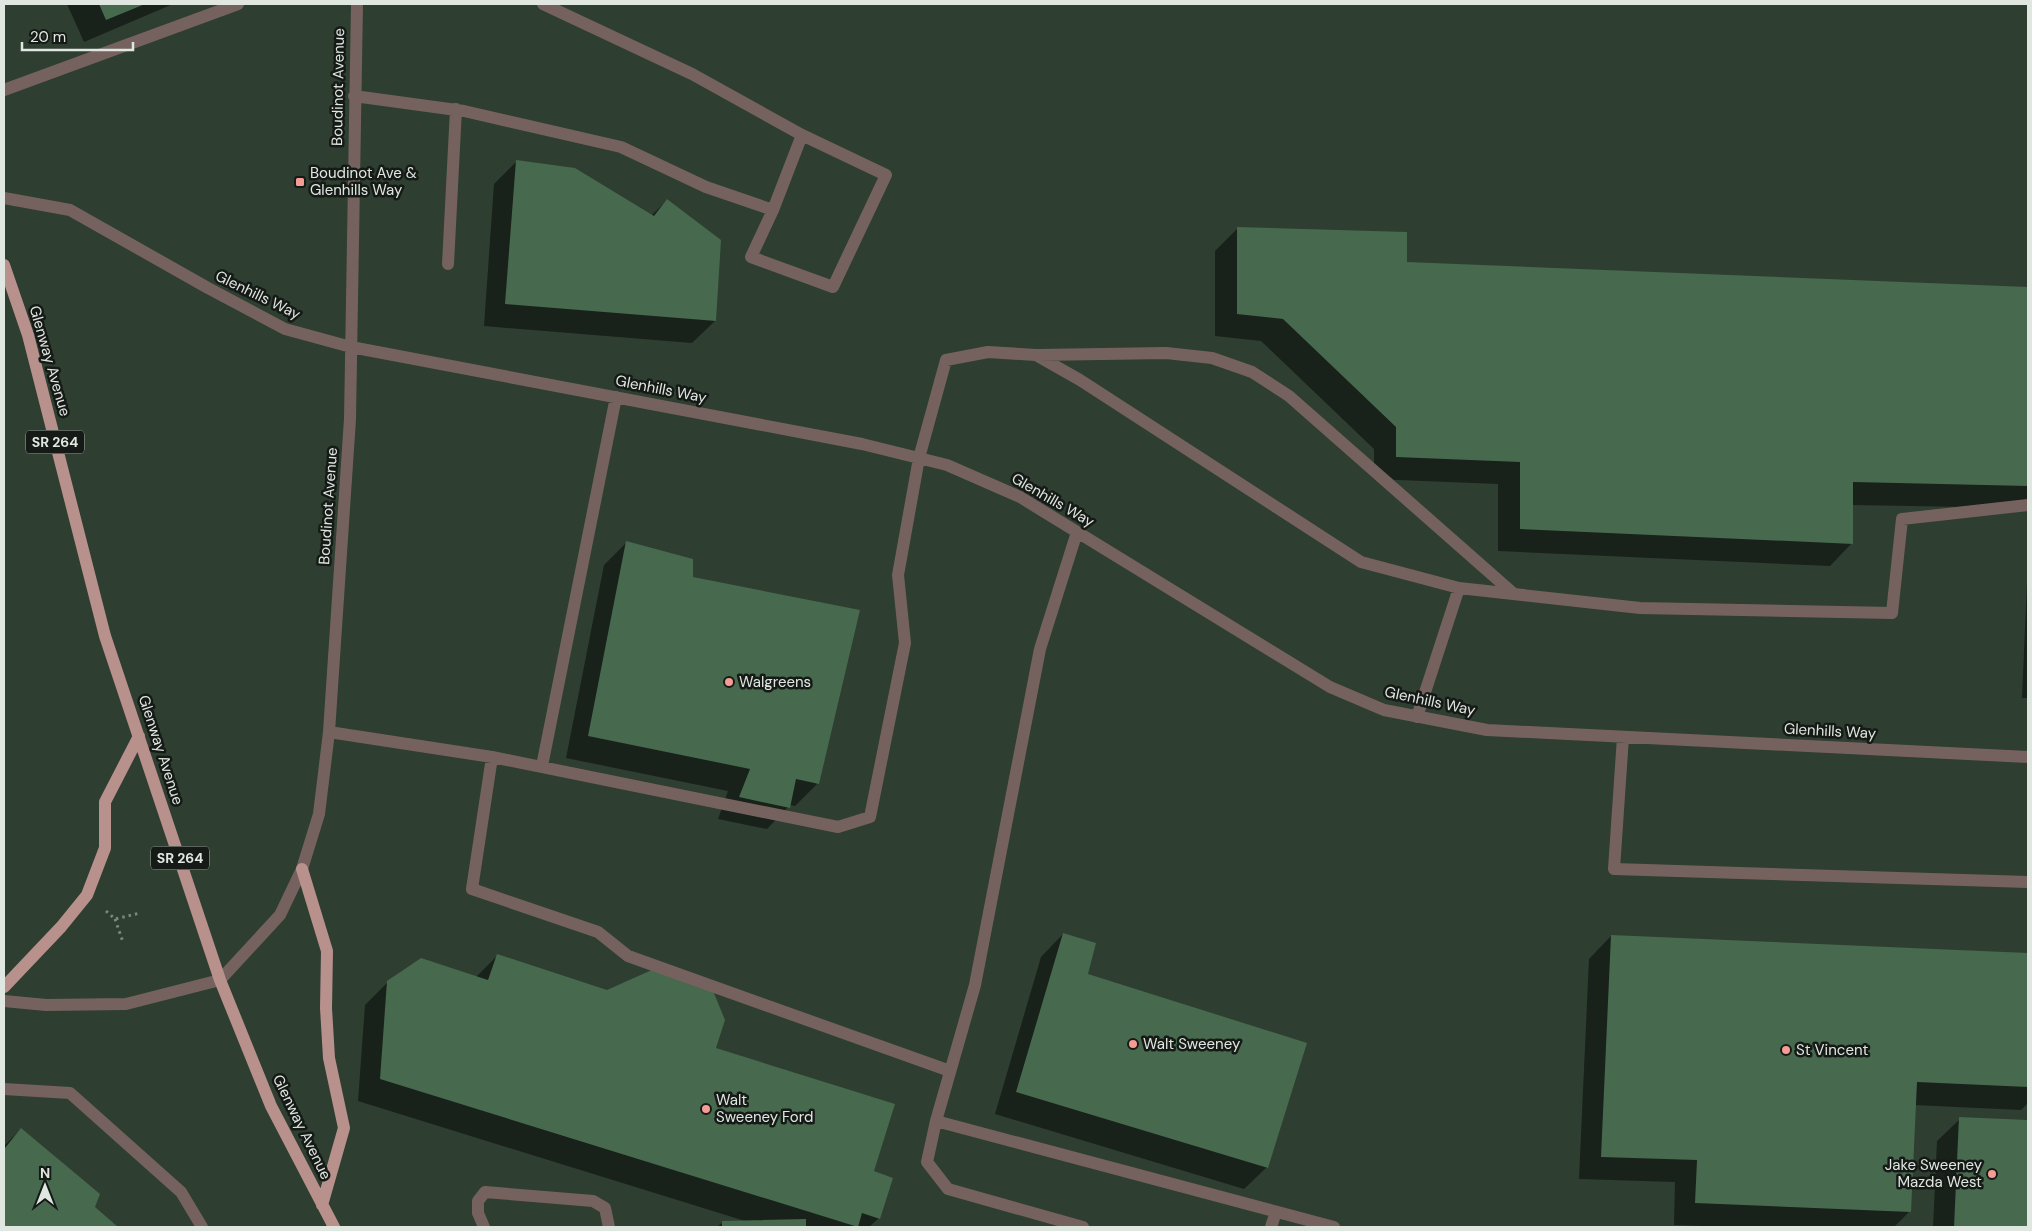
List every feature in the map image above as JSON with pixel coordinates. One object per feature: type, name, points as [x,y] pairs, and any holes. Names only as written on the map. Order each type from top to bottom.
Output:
[{"type":"main road","name":"Glenway Avenue","points":[[4,265],[28,335],[105,636],[220,980],[271,1106],[332,1226]]},
{"type":"main road","points":[[4,987],[61,927],[87,895],[105,848],[105,802],[139,736]]},
{"type":"main road","points":[[302,869],[327,951],[329,1058],[344,1128],[322,1205]]},
{"type":"street","points":[[4,90],[238,4]]},
{"type":"street","name":"Boudinot Avenue","points":[[220,980],[280,914],[302,869],[319,814],[329,732],[350,419],[357,4]]},
{"type":"street","points":[[542,4],[692,74],[802,135],[886,175],[833,287],[750,257],[772,210],[802,135]]},
{"type":"street","points":[[354,96],[456,110],[621,147],[706,187],[772,210]]},
{"type":"street","points":[[448,264],[456,110]]},
{"type":"street","name":"Glenhills Way","points":[[4,198],[70,210],[285,329],[351,347],[862,444],[947,465],[1020,497],[1330,687],[1384,710],[1487,730],[2028,757]]},
{"type":"street","points":[[329,732],[542,766],[838,827],[870,817],[905,643],[898,575],[918,458],[946,360],[988,352],[1036,355],[1166,353],[1212,358],[1252,372],[1289,396],[1514,594]]},
{"type":"street","points":[[1036,355],[1080,380],[1361,562],[1459,588],[1640,608],[1892,613],[1902,519],[2028,505]]},
{"type":"street","points":[[542,766],[616,397]]},
{"type":"street","points":[[1076,532],[1040,649],[974,985],[936,1121],[927,1162],[948,1189],[1083,1227]]},
{"type":"street","points":[[1417,717],[1459,588]]},
{"type":"street","points":[[1623,737],[1614,869],[2028,882]]},
{"type":"street","points":[[492,757],[472,889],[598,932],[628,956],[950,1071]]},
{"type":"street","points":[[4,1001],[46,1005],[126,1004],[220,980]]},
{"type":"street","points":[[4,1089],[70,1093],[181,1192],[202,1227]]},
{"type":"street","points":[[936,1121],[1334,1227]]},
{"type":"street","points":[[484,1227],[478,1213],[478,1201],[485,1192],[593,1201],[605,1208],[609,1227]]},
{"type":"street","points":[[1271,1227],[1276,1212]]},
{"type":"path","points":[[104,909],[115,919],[122,942]]},
{"type":"path","points":[[115,919],[140,913]]},
{"type":"shaded area","points":[[4,4],[2028,4],[2028,1227],[4,1227]]},
{"type":"building","points":[[99,4],[145,4],[106,20]]},
{"type":"building","points":[[516,160],[575,168],[654,216],[667,199],[721,240],[716,321],[505,304]]},
{"type":"building","points":[[1237,227],[1407,232],[1407,262],[2028,287],[2028,486],[1853,482],[1853,544],[1520,529],[1520,462],[1396,457],[1396,427],[1283,319],[1237,314]]},
{"type":"building","points":[[626,541],[693,559],[693,577],[860,610],[819,784],[796,779],[790,808],[739,797],[750,769],[588,736]]},
{"type":"building","points":[[1063,933],[1096,943],[1088,974],[1307,1043],[1268,1168],[1016,1092]]},
{"type":"building","points":[[1611,935],[2028,953],[2028,1087],[1917,1082],[1911,1212],[1695,1203],[1697,1160],[1601,1157]]},
{"type":"building","points":[[497,954],[607,990],[654,969],[711,986],[725,1020],[716,1048],[895,1104],[874,1171],[893,1178],[880,1219],[862,1213],[858,1227],[380,1079],[387,981],[421,958],[488,980]]},
{"type":"building","name":"Jake Sweeney Mazda West","points":[[1959,1117],[2028,1120],[2028,1227],[1954,1227]]},
{"type":"building","points":[[21,1128],[100,1194],[95,1207],[118,1227],[4,1227],[4,1147]]},
{"type":"building","points":[[806,1219],[806,1227],[722,1227],[722,1221]]},
{"type":"place","name":"Boudinot Ave & Glenhills Way","points":[[300,182]]},
{"type":"place","name":"Walgreens","points":[[729,682]]},
{"type":"place","name":"Walt Sweeney","points":[[1133,1044]]},
{"type":"place","name":"St Vincent","points":[[1786,1050]]},
{"type":"place","name":"Walt Sweeney Ford","points":[[706,1109]]},
{"type":"place","name":"Jake Sweeney Mazda West","points":[[1992,1174]]}]
